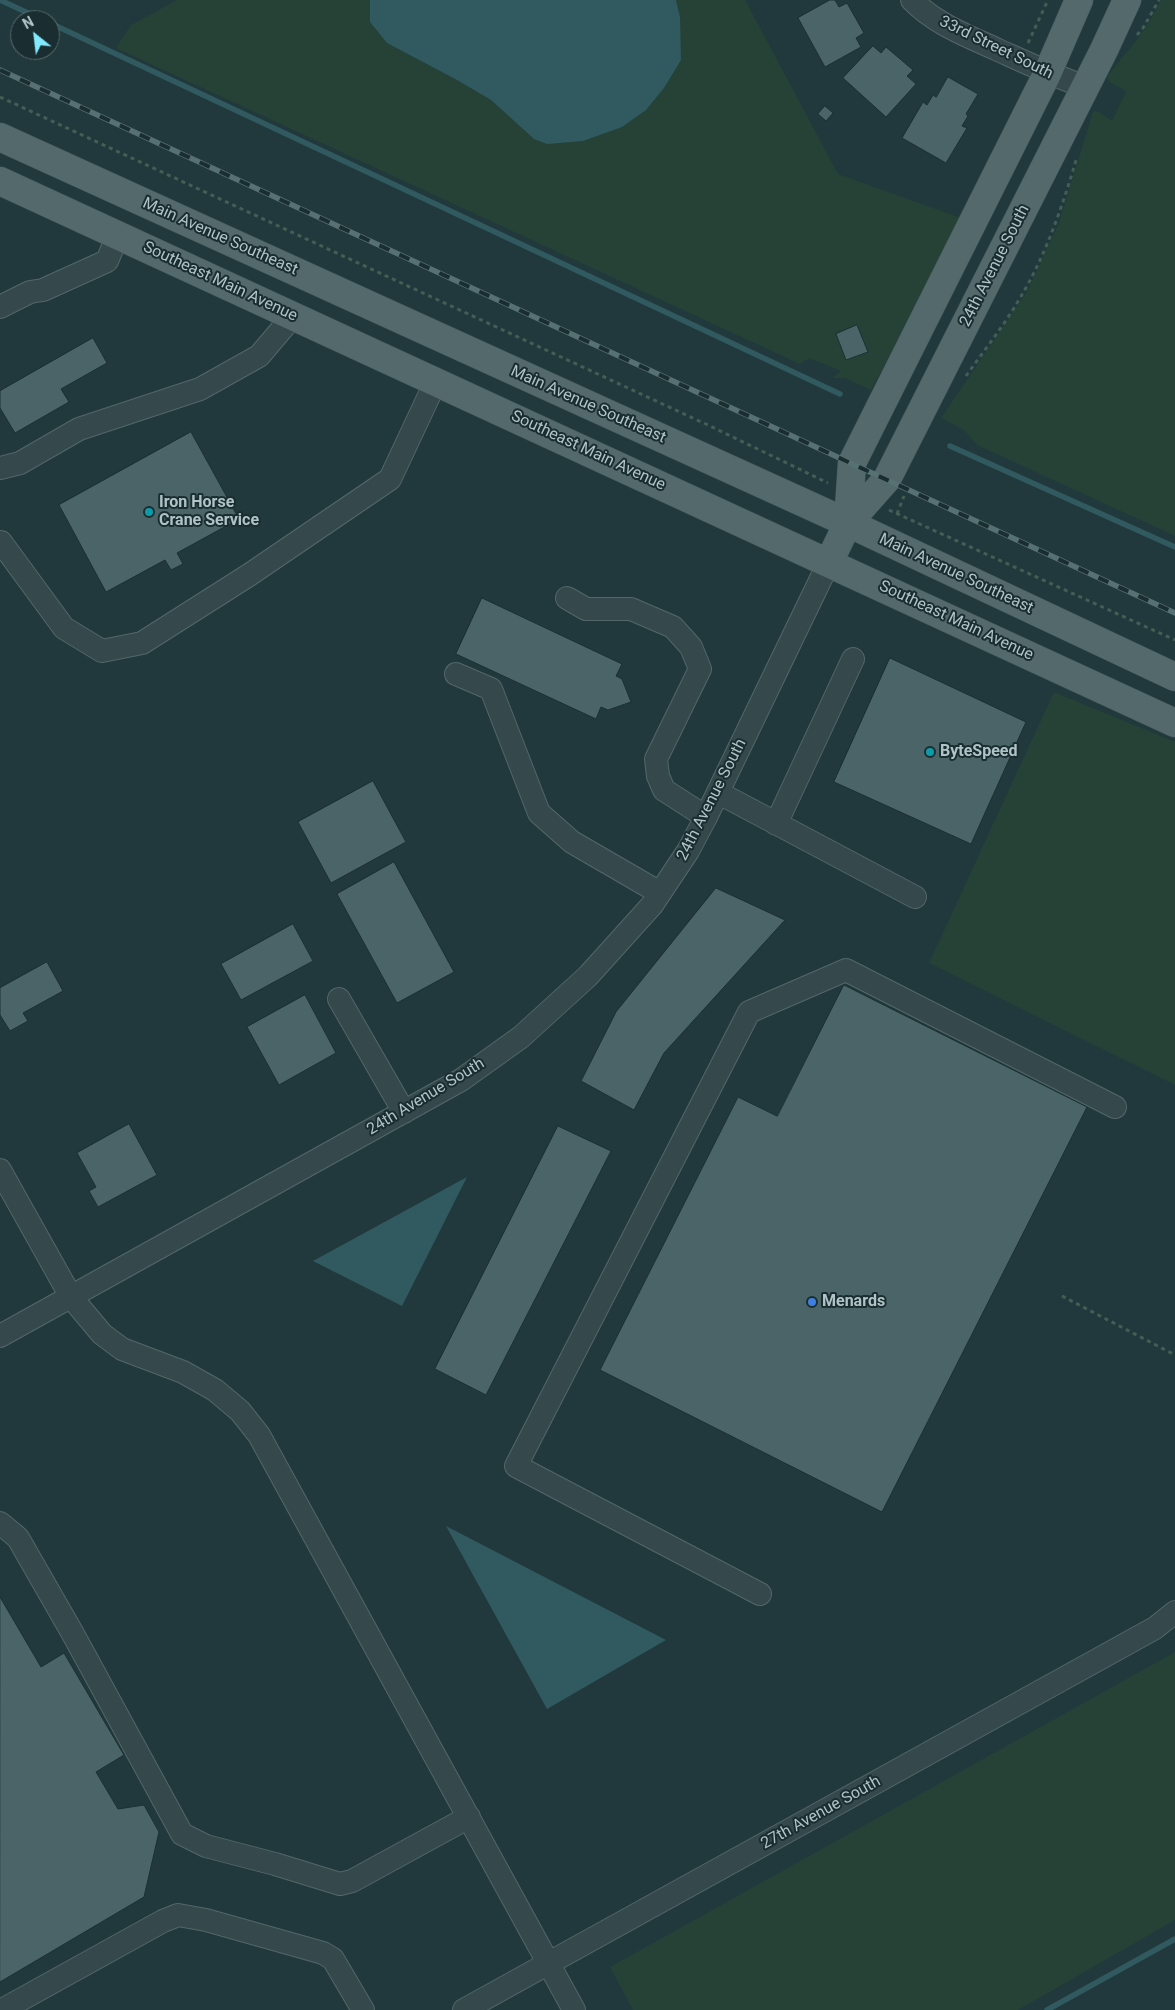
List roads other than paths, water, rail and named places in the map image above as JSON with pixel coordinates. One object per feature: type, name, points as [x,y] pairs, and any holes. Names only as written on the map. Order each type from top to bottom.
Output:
[{"type":"main road","points":[[859,497],[852,463],[1047,74],[1079,0]]},
{"type":"main road","name":"24th Avenue South","points":[[828,562],[859,497],[887,479],[1127,0]]},
{"type":"main road","name":"Main Avenue Southeast","points":[[0,136],[848,523],[1175,677]]},
{"type":"main road","name":"Southeast Main Avenue","points":[[0,181],[1175,723]]},
{"type":"street","name":"33rd Street South","points":[[912,0],[923,11],[952,29],[1047,74],[1085,87]]},
{"type":"street","points":[[0,307],[30,292],[43,290],[107,261],[118,236]]},
{"type":"street","points":[[0,468],[20,463],[79,429],[200,389],[259,356],[292,316]]},
{"type":"street","points":[[1,542],[64,628],[102,651],[142,643],[249,575],[390,479],[436,381]]},
{"type":"street","name":"24th Avenue South","points":[[0,1336],[461,1080],[521,1037],[588,976],[652,905],[688,851],[719,793],[828,562]]},
{"type":"street","points":[[566,598],[586,609],[631,609],[673,627],[691,647],[700,669],[656,759],[658,776],[664,790],[706,817]]},
{"type":"street","points":[[776,824],[853,659]]},
{"type":"street","points":[[456,674],[491,689],[539,814],[572,842],[660,893]]},
{"type":"street","points":[[719,793],[915,897]]},
{"type":"street","points":[[760,1594],[516,1466],[749,1012],[846,970],[1115,1107]]},
{"type":"street","points":[[339,999],[404,1112]]},
{"type":"street","points":[[0,1170],[71,1297],[102,1334],[122,1349],[183,1372],[215,1390],[240,1411],[259,1435],[574,2010]]},
{"type":"street","points":[[0,1523],[18,1538],[74,1634],[182,1834],[206,1846],[275,1864],[340,1884],[358,1878],[469,1816]]},
{"type":"street","name":"27th Avenue South","points":[[464,2010],[1155,1628],[1175,1612]]},
{"type":"street","points":[[2,2010],[163,1921],[178,1915],[206,1920],[323,1953],[333,1959],[363,2010]]},
{"type":"water","points":[[370,0],[676,0],[680,17],[681,60],[664,88],[646,110],[622,127],[583,141],[547,144],[534,139],[491,100],[387,43],[370,22]]},
{"type":"water","points":[[467,1177],[402,1306],[313,1261]]},
{"type":"water","points":[[446,1526],[666,1640],[547,1709]]},
{"type":"waterway","points":[[0,0],[22,10]]},
{"type":"waterway","points":[[60,28],[840,394]]},
{"type":"waterway","points":[[950,446],[1175,547]]},
{"type":"waterway","points":[[1047,2010],[1175,1939]]},
{"type":"railway","points":[[0,70],[1175,613]]},
{"type":"place","name":"Iron Horse Crane Service","points":[[149,512]]},
{"type":"place","name":"ByteSpeed","points":[[930,752]]},
{"type":"place","name":"Menards","points":[[812,1302]]}]
